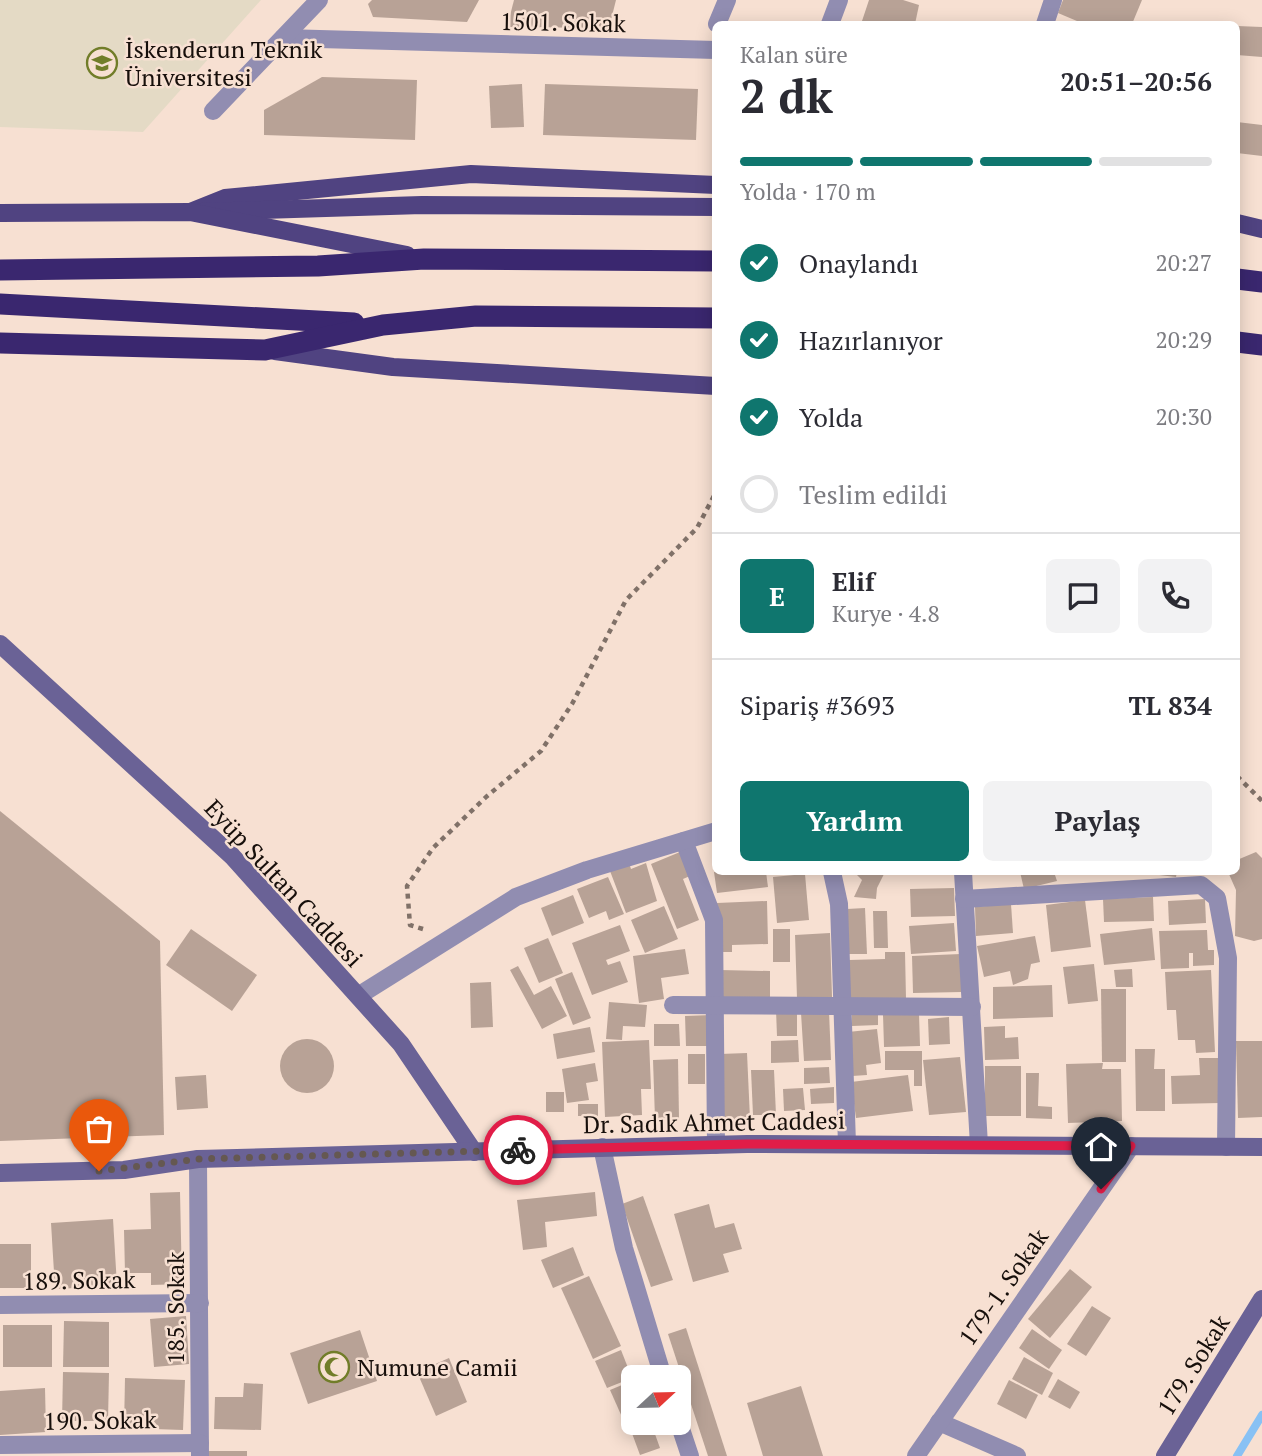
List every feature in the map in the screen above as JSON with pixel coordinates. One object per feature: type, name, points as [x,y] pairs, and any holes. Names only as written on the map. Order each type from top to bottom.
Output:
[{"type":"highway","points":[[0,270],[318,266],[424,259],[712,261]]},
{"type":"highway","points":[[1240,279],[1262,282]]},
{"type":"highway","points":[[0,304],[383,325]]},
{"type":"highway","points":[[0,343],[265,350],[383,325],[476,316],[712,318]]},
{"type":"highway","points":[[1240,342],[1262,345]]},
{"type":"main road","points":[[190,212],[225,198],[471,174],[712,185]]},
{"type":"main road","points":[[0,213],[190,212],[422,205],[712,207]]},
{"type":"main road","points":[[190,212],[424,259]]},
{"type":"main road","points":[[1240,224],[1262,229]]},
{"type":"main road","points":[[265,350],[393,367],[712,386]]},
{"type":"street","points":[[213,111],[319,0]]},
{"type":"street","points":[[718,21],[727,0]]},
{"type":"street","points":[[831,21],[839,0]]},
{"type":"street","points":[[1046,21],[1053,0]]},
{"type":"street","name":"1501. Sokak","points":[[283,38],[711,50]]},
{"type":"street","name":"Eyüp Sultan Caddesi","points":[[0,644],[232,856],[401,1044],[474,1152]]},
{"type":"street","points":[[358,996],[516,897],[587,870],[712,832]]},
{"type":"street","points":[[684,841],[714,919],[716,1145]]},
{"type":"street","points":[[833,875],[839,904],[847,1144]]},
{"type":"street","points":[[962,875],[979,1145]]},
{"type":"street","points":[[964,899],[1201,885],[1217,898],[1228,958],[1226,1147]]},
{"type":"street","points":[[673,1005],[972,1007]]},
{"type":"street","name":"Dr. Sadık Ahmet Caddesi","points":[[0,1173],[124,1170],[198,1159],[601,1147],[847,1144],[1262,1147]]},
{"type":"street","name":"179-1. Sokak","points":[[916,1456],[1131,1146]]},
{"type":"street","points":[[601,1147],[624,1248],[659,1365]]},
{"type":"street","name":"185. Sokak","points":[[198,1159],[200,1449]]},
{"type":"street","name":"179. Sokak","points":[[1166,1456],[1262,1299]]},
{"type":"street","name":"189. Sokak","points":[[0,1305],[200,1303]]},
{"type":"street","points":[[939,1422],[1017,1456]]},
{"type":"street","points":[[683,1435],[690,1456]]},
{"type":"street","name":"190. Sokak","points":[[0,1446],[200,1449]]},
{"type":"path","points":[[451,938],[410,925],[407,886],[433,848],[486,797],[541,751],[572,704],[626,600],[697,528],[712,500]]},
{"type":"path","points":[[1240,779],[1262,801]]},
{"type":"shaded area","name":"İskenderun Teknik Üniversitesi","points":[[0,0],[261,0],[143,132],[0,127]]},
{"type":"building","points":[[372,0],[479,0],[467,22],[373,17],[368,4]]},
{"type":"building","points":[[514,0],[616,0],[609,28],[507,27]]},
{"type":"building","points":[[869,0],[903,0],[919,5],[916,21],[862,21]]},
{"type":"building","points":[[1063,0],[1142,0],[1133,21],[1077,21],[1058,13]]},
{"type":"building","points":[[1240,26],[1262,27],[1262,57],[1240,55]]},
{"type":"building","points":[[322,77],[417,80],[415,140],[264,135],[264,110]]},
{"type":"building","points":[[522,84],[524,127],[491,128],[489,86]]},
{"type":"building","points":[[545,84],[698,89],[696,140],[543,135]]},
{"type":"building","points":[[1240,122],[1262,125],[1262,156],[1240,153]]},
{"type":"building","points":[[0,811],[160,941],[164,1135],[0,1141]]},
{"type":"building","points":[[680,852],[690,876],[683,879],[699,920],[677,929],[651,864]]},
{"type":"building","points":[[1256,852],[1262,858],[1262,939],[1254,941],[1235,936],[1236,890],[1229,875],[1240,875],[1240,859]]},
{"type":"building","points":[[629,863],[631,869],[646,863],[657,901],[626,913],[610,871]]},
{"type":"building","points":[[714,875],[766,875],[768,887],[717,893]]},
{"type":"building","points":[[805,875],[809,920],[777,923],[773,877]]},
{"type":"building","points":[[857,875],[884,875],[877,888],[876,899],[854,897],[862,880]]},
{"type":"building","points":[[1021,875],[1055,875],[1057,881],[1024,889]]},
{"type":"building","points":[[608,877],[624,914],[609,920],[606,911],[589,918],[577,889]]},
{"type":"building","points":[[954,888],[955,916],[911,917],[910,889]]},
{"type":"building","points":[[573,895],[584,923],[552,936],[541,908]]},
{"type":"building","points":[[1153,897],[1154,921],[1104,922],[1103,899]]},
{"type":"building","points":[[1205,899],[1206,923],[1169,925],[1168,901]]},
{"type":"building","points":[[1085,900],[1091,947],[1051,952],[1046,905]]},
{"type":"building","points":[[767,901],[768,944],[732,945],[732,952],[718,952],[717,903]]},
{"type":"building","points":[[1011,904],[1013,933],[976,936],[975,907]]},
{"type":"building","points":[[664,906],[678,939],[645,953],[631,920]]},
{"type":"building","points":[[865,908],[867,954],[849,954],[847,909]]},
{"type":"building","points":[[873,911],[887,911],[888,948],[874,948]]},
{"type":"building","points":[[954,923],[956,951],[911,954],[909,926]]},
{"type":"building","points":[[620,925],[630,951],[606,960],[608,965],[620,961],[628,982],[592,995],[572,943]]},
{"type":"building","points":[[1152,928],[1155,960],[1104,965],[1100,934]]},
{"type":"building","points":[[191,929],[257,975],[232,1011],[166,965]]},
{"type":"building","points":[[773,929],[790,929],[790,962],[773,962]]},
{"type":"building","points":[[1207,930],[1208,950],[1214,950],[1214,965],[1193,966],[1193,953],[1189,953],[1189,968],[1161,969],[1159,931]]},
{"type":"building","points":[[830,933],[832,997],[797,998],[795,935]]},
{"type":"building","points":[[1035,936],[1040,962],[1031,964],[1028,979],[1013,985],[1010,971],[984,977],[977,946]]},
{"type":"building","points":[[548,938],[563,973],[539,983],[524,948]]},
{"type":"building","points":[[685,949],[689,974],[661,978],[664,999],[639,1003],[633,956]]},
{"type":"building","points":[[885,952],[905,952],[906,999],[850,1000],[849,960],[885,959]]},
{"type":"building","points":[[961,954],[962,992],[913,993],[912,956]]},
{"type":"building","points":[[1094,964],[1098,1001],[1068,1004],[1063,967]]},
{"type":"building","points":[[518,966],[534,995],[551,986],[567,1016],[542,1029],[510,970]]},
{"type":"building","points":[[1132,969],[1133,987],[1116,987],[1114,970]]},
{"type":"building","points":[[720,970],[770,971],[770,999],[720,999]]},
{"type":"building","points":[[1211,970],[1215,1052],[1196,1053],[1195,1040],[1178,1040],[1176,1010],[1167,1010],[1165,972]]},
{"type":"building","points":[[572,972],[591,1018],[573,1025],[555,979]]},
{"type":"building","points":[[491,982],[493,1027],[471,1028],[470,983]]},
{"type":"building","points":[[1052,985],[1053,1017],[993,1019],[993,987]]},
{"type":"building","points":[[1101,989],[1126,989],[1126,1062],[1102,1062]]},
{"type":"building","points":[[609,1002],[647,1005],[645,1027],[623,1026],[622,1040],[606,1039]]},
{"type":"building","points":[[776,1010],[797,1010],[797,1036],[777,1036]]},
{"type":"building","points":[[829,1011],[831,1060],[804,1061],[801,1013]]},
{"type":"building","points":[[878,1012],[878,1025],[852,1026],[852,1014]]},
{"type":"building","points":[[919,1014],[920,1046],[884,1047],[883,1015]]},
{"type":"building","points":[[712,1015],[712,1046],[686,1046],[685,1016]]},
{"type":"building","points":[[949,1017],[950,1044],[929,1045],[928,1019]]},
{"type":"building","points":[[654,1024],[679,1024],[680,1046],[654,1046]]},
{"type":"building","points":[[1005,1026],[1005,1038],[1018,1037],[1019,1059],[985,1060],[984,1027]]},
{"type":"building","points":[[590,1027],[595,1052],[557,1059],[553,1034]]},
{"type":"building","points":[[877,1029],[881,1063],[866,1065],[867,1075],[852,1076],[848,1032]]},
{"type":"building","points":[[307,1039],[326,1047],[334,1066],[326,1085],[307,1093],[288,1085],[280,1066],[288,1047]]},
{"type":"building","points":[[649,1040],[651,1089],[641,1089],[642,1115],[605,1117],[602,1042]]},
{"type":"building","points":[[798,1040],[799,1062],[771,1063],[771,1041]]},
{"type":"building","points":[[1236,1041],[1262,1041],[1262,1117],[1238,1118]]},
{"type":"building","points":[[1135,1049],[1155,1049],[1154,1069],[1165,1069],[1165,1111],[1136,1111]]},
{"type":"building","points":[[885,1051],[922,1051],[922,1086],[914,1086],[914,1070],[885,1070]]},
{"type":"building","points":[[747,1053],[750,1119],[722,1120],[720,1054]]},
{"type":"building","points":[[688,1054],[705,1054],[705,1084],[688,1084]]},
{"type":"building","points":[[960,1057],[966,1112],[929,1115],[923,1060]]},
{"type":"building","points":[[1199,1058],[1218,1058],[1220,1103],[1172,1104],[1171,1076],[1200,1075]]},
{"type":"building","points":[[678,1059],[679,1118],[655,1119],[653,1060]]},
{"type":"building","points":[[595,1063],[598,1081],[586,1083],[589,1100],[567,1103],[562,1069]]},
{"type":"building","points":[[1103,1063],[1102,1069],[1121,1069],[1122,1121],[1068,1123],[1066,1064]]},
{"type":"building","points":[[985,1066],[1021,1066],[1021,1116],[985,1116]]},
{"type":"building","points":[[829,1067],[830,1083],[804,1084],[804,1068]]},
{"type":"building","points":[[751,1070],[774,1070],[776,1115],[753,1115]]},
{"type":"building","points":[[1026,1073],[1039,1073],[1038,1106],[1052,1107],[1052,1119],[1026,1118]]},
{"type":"building","points":[[206,1075],[208,1108],[177,1110],[175,1077]]},
{"type":"building","points":[[908,1075],[913,1111],[856,1118],[851,1082]]},
{"type":"building","points":[[834,1087],[834,1103],[811,1104],[810,1089]]},
{"type":"building","points":[[803,1088],[805,1110],[784,1111],[783,1089]]},
{"type":"building","points":[[546,1092],[564,1092],[564,1112],[546,1112]]},
{"type":"building","points":[[578,1104],[598,1104],[598,1116],[578,1116]]},
{"type":"building","points":[[180,1192],[182,1284],[151,1285],[151,1273],[125,1273],[124,1230],[151,1229],[150,1193]]},
{"type":"building","points":[[595,1192],[597,1216],[545,1222],[547,1247],[523,1250],[517,1200]]},
{"type":"building","points":[[643,1196],[673,1280],[651,1287],[622,1204]]},
{"type":"building","points":[[709,1204],[715,1228],[734,1223],[742,1249],[723,1254],[729,1272],[693,1282],[674,1214]]},
{"type":"building","points":[[113,1219],[117,1286],[55,1289],[51,1223]]},
{"type":"building","points":[[0,1244],[31,1244],[31,1288],[0,1288]]},
{"type":"building","points":[[573,1247],[584,1275],[553,1288],[541,1260]]},
{"type":"building","points":[[1070,1269],[1092,1287],[1050,1338],[1028,1319]]},
{"type":"building","points":[[589,1276],[621,1346],[593,1359],[561,1288]]},
{"type":"building","points":[[1092,1306],[1111,1318],[1086,1356],[1067,1344]]},
{"type":"building","points":[[186,1316],[189,1364],[154,1367],[150,1319]]},
{"type":"building","points":[[64,1321],[109,1322],[109,1367],[63,1367]]},
{"type":"building","points":[[3,1325],[52,1325],[52,1367],[3,1367]]},
{"type":"building","points":[[686,1328],[727,1456],[708,1456],[691,1404],[691,1365],[678,1365],[668,1334]]},
{"type":"building","points":[[1032,1329],[1062,1350],[1049,1369],[1019,1348]]},
{"type":"building","name":"Numune Camii","points":[[360,1330],[377,1381],[308,1404],[290,1353]]},
{"type":"building","points":[[621,1350],[627,1365],[621,1365],[621,1382],[607,1388],[595,1361]]},
{"type":"building","points":[[1024,1357],[1053,1373],[1042,1395],[1012,1379]]},
{"type":"building","points":[[449,1358],[467,1402],[436,1416],[417,1372]]},
{"type":"building","points":[[63,1372],[109,1373],[108,1421],[62,1421]]},
{"type":"building","points":[[125,1378],[185,1380],[183,1430],[124,1428]]},
{"type":"building","points":[[1058,1379],[1080,1392],[1070,1409],[1048,1397]]},
{"type":"building","points":[[1009,1380],[1038,1395],[1026,1419],[997,1404]]},
{"type":"building","points":[[244,1383],[263,1384],[261,1430],[214,1429],[215,1397],[243,1397]]},
{"type":"building","points":[[621,1385],[621,1415],[610,1390]]},
{"type":"building","points":[[801,1386],[823,1456],[763,1456],[747,1403]]},
{"type":"building","points":[[45,1388],[46,1432],[0,1435],[0,1391]]},
{"type":"building","points":[[633,1435],[655,1435],[660,1448],[640,1455]]},
{"type":"building","points":[[207,1451],[247,1451],[247,1456],[207,1456]]},
{"type":"waterway","points":[[1237,1456],[1262,1415]]},
{"type":"way so far","points":[[99,1171],[198,1159],[518,1150]]},
{"type":"place","name":"İskenderun Teknik Üniversitesi","points":[[102,63]]},
{"type":"place","name":"Numune Camii","points":[[334,1367]]},
{"type":"route","points":[[518,1150],[747,1144],[1131,1146],[1101,1189]]}]
